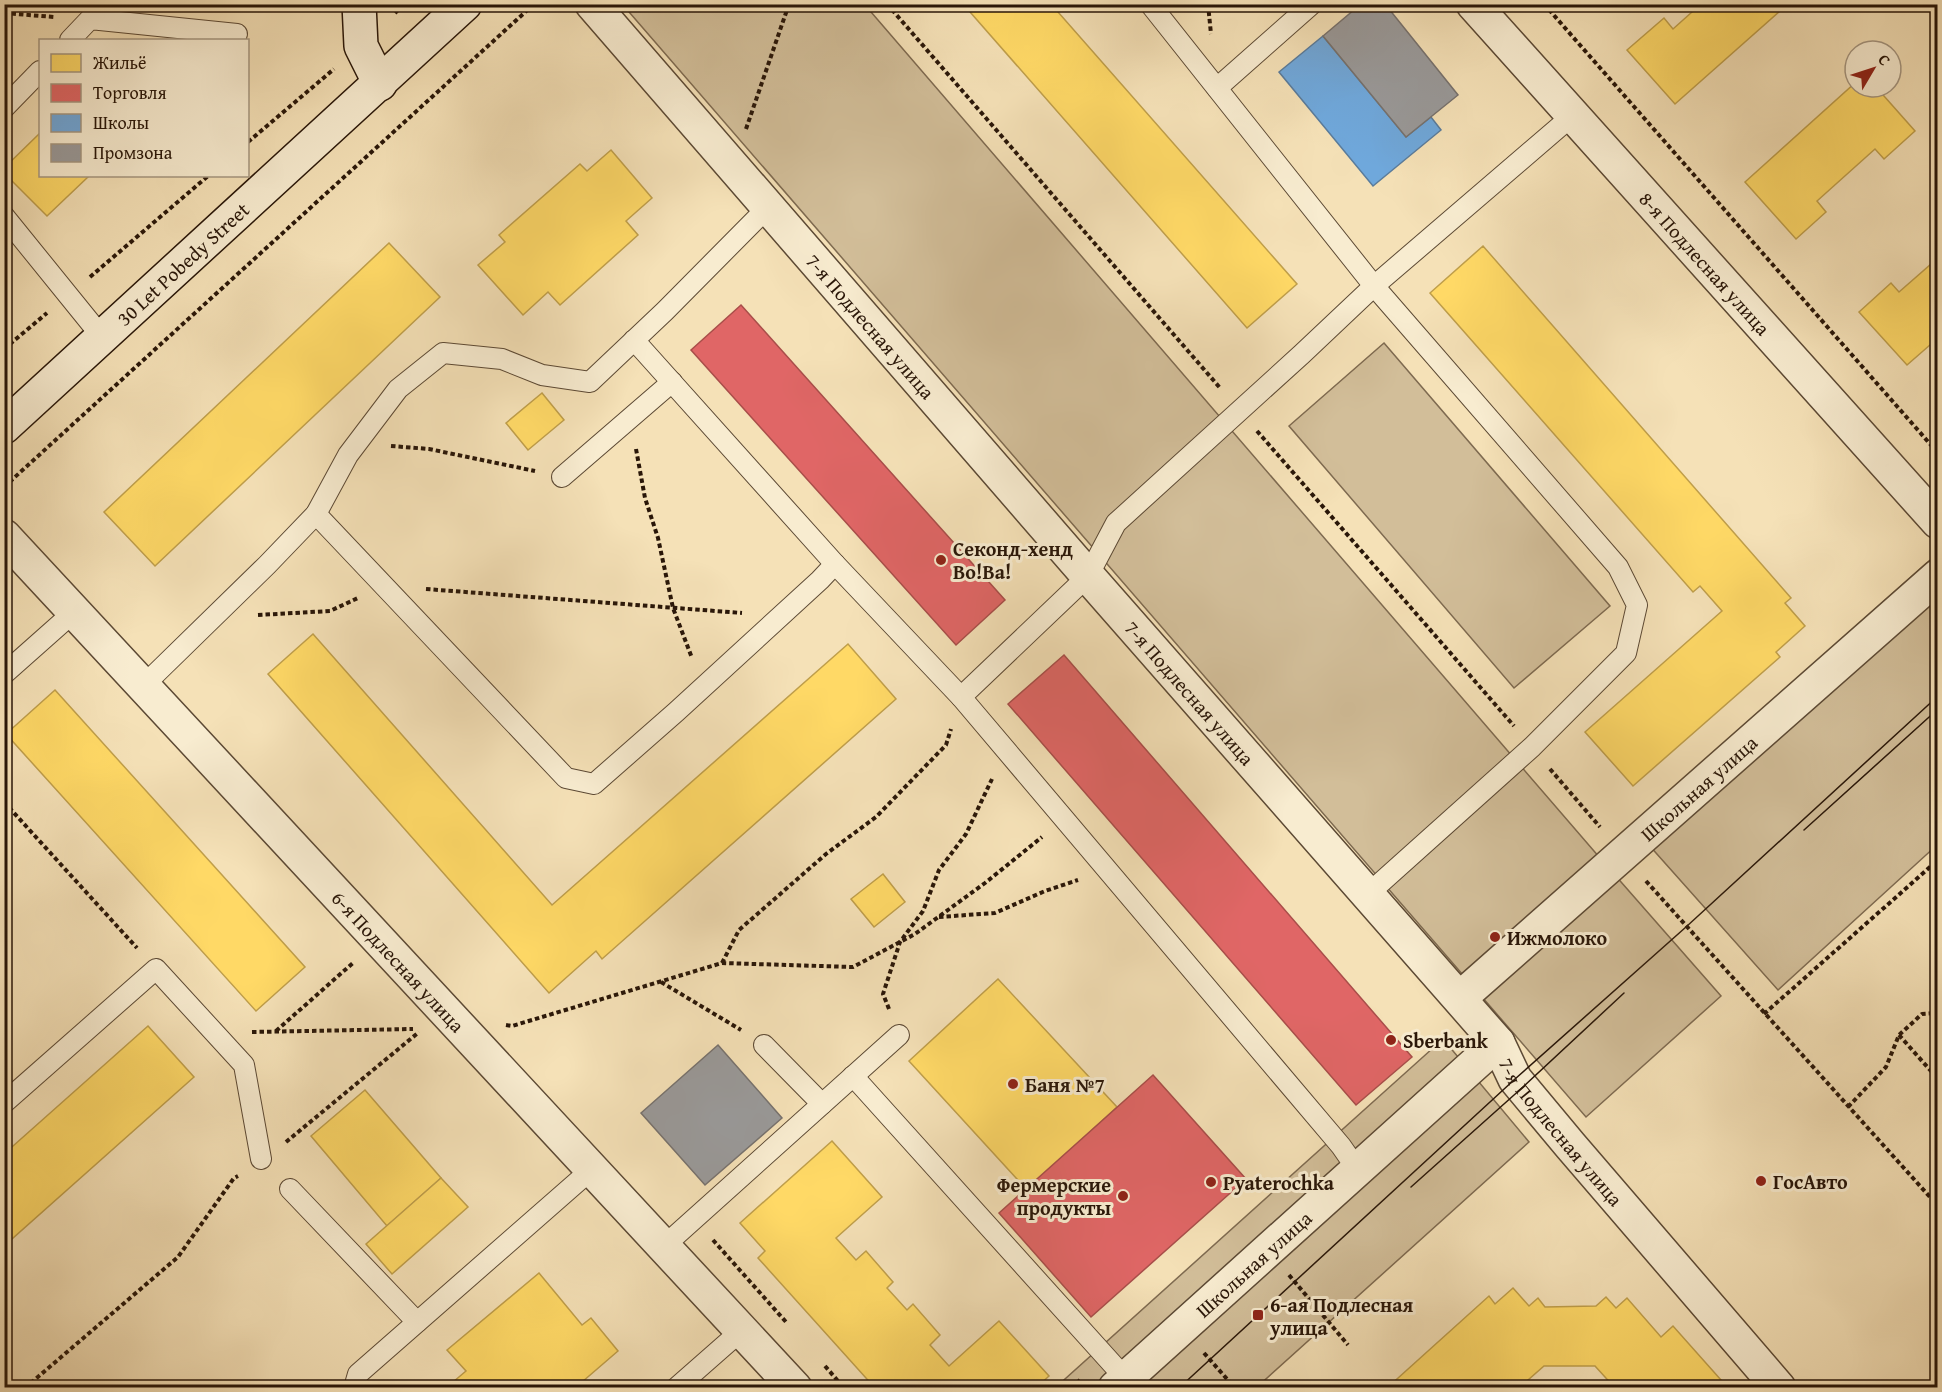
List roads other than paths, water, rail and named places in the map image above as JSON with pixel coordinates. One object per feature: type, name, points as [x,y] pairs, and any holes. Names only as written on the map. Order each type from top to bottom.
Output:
[{"type":"street","points":[[359,4],[361,46],[380,84]]},
{"type":"street","name":"30 Let Pobedy Street","points":[[4,427],[465,4]]},
{"type":"street","name":"7-я Подлесная улица","points":[[592,4],[1088,576],[1460,998],[1498,1043],[1515,1078],[1577,1154],[1779,1388]]},
{"type":"street","name":"8-я Подлесная улица","points":[[1473,4],[1938,522]]},
{"type":"street","name":"6-я Подлесная улица","points":[[4,536],[795,1388]]},
{"type":"street","name":"Школьная улица","points":[[1460,998],[1938,576]]},
{"type":"street","name":"Школьная улица","points":[[1120,1383],[1498,1043]]},
{"type":"lane","points":[[1150,4],[1374,286],[1618,567],[1636,605],[1626,653],[1532,747],[1368,894]]},
{"type":"lane","points":[[1217,88],[1312,4]]},
{"type":"lane","points":[[71,39],[90,12],[237,34]]},
{"type":"lane","points":[[4,108],[39,72]]},
{"type":"lane","points":[[961,697],[1088,576],[1116,523],[1374,286],[1572,116]]},
{"type":"lane","points":[[143,686],[316,514],[348,454],[398,389],[442,353],[502,359],[542,375],[590,381],[769,206]]},
{"type":"lane","points":[[4,216],[102,338]]},
{"type":"lane","points":[[634,340],[835,564],[961,697],[1358,1169]]},
{"type":"lane","points":[[562,477],[672,382]]},
{"type":"lane","points":[[316,514],[567,778],[594,784],[704,687],[835,564]]},
{"type":"lane","points":[[4,674],[75,611]]},
{"type":"lane","points":[[4,1103],[156,969],[244,1065],[261,1160]]},
{"type":"lane","points":[[664,1246],[899,1035]]},
{"type":"lane","points":[[764,1045],[822,1104]]},
{"type":"lane","points":[[853,1076],[1120,1383]]},
{"type":"lane","points":[[354,1388],[358,1374],[592,1169]]},
{"type":"lane","points":[[290,1189],[417,1322]]},
{"type":"lane","points":[[676,1388],[742,1330]]},
{"type":"tram line","points":[[1179,1388],[1515,1079],[1686,927],[1938,696]]},
{"type":"tram line","points":[[1804,830],[1938,709]]},
{"type":"tram line","points":[[1411,1187],[1624,993]]},
{"type":"place","name":"Секонд-хенд Во!Ва!","points":[[941,560]]},
{"type":"place","name":"Ижмолоко","points":[[1495,937]]},
{"type":"place","name":"Sberbank","points":[[1391,1040]]},
{"type":"place","name":"Баня №7","points":[[1013,1084]]},
{"type":"place","name":"ГосАвто","points":[[1761,1181]]},
{"type":"place","name":"Pyaterochka","points":[[1211,1182]]},
{"type":"place","name":"Фермерские продукты","points":[[1123,1196]]},
{"type":"place","name":"6-ая Подлесная улица","points":[[1258,1315]]}]
